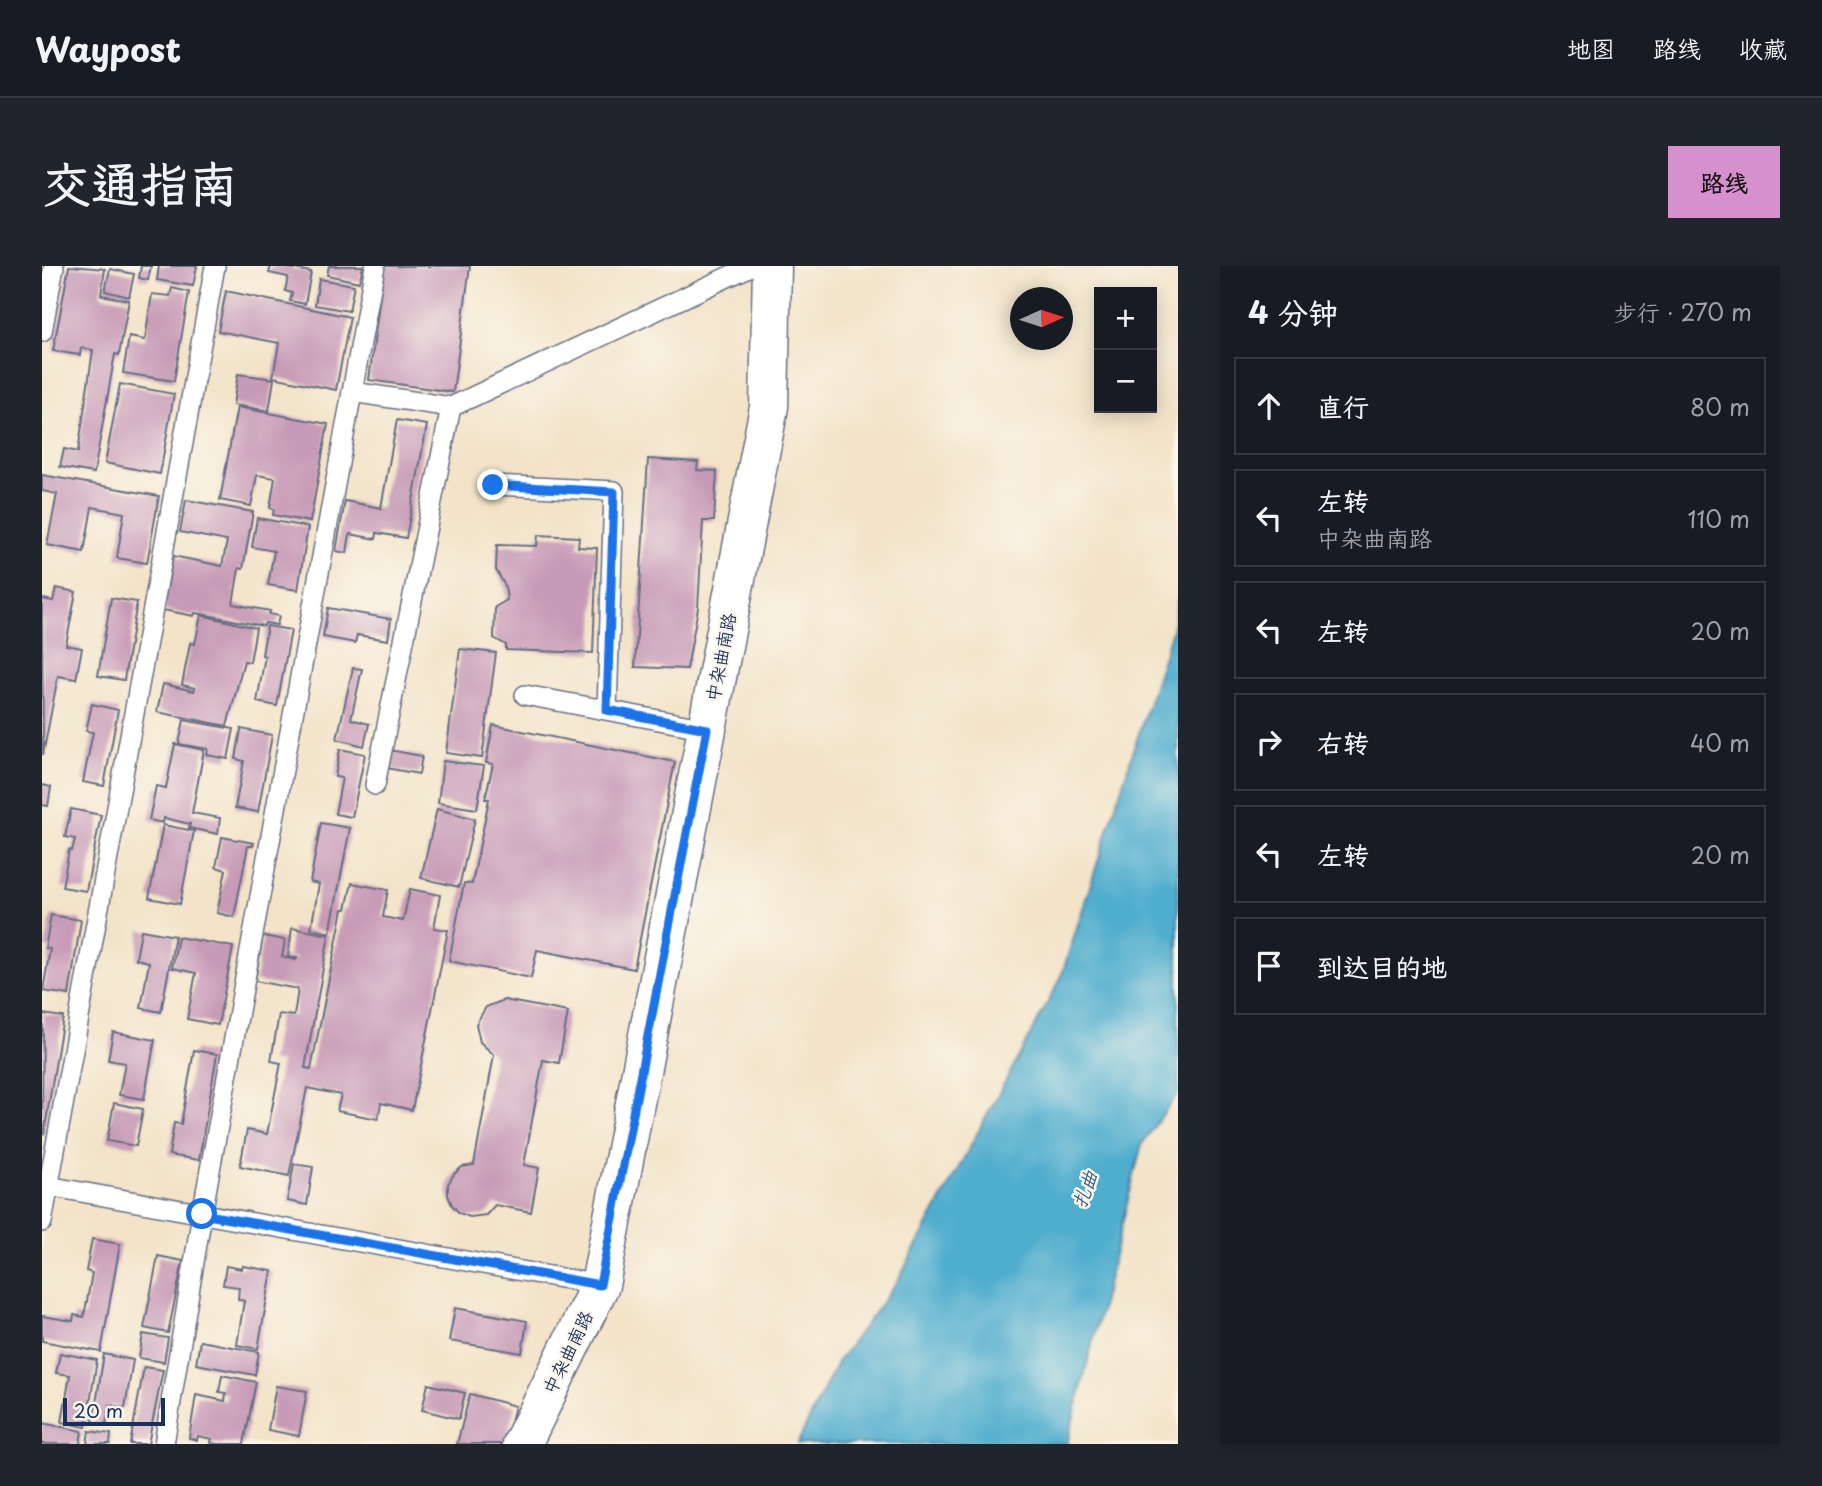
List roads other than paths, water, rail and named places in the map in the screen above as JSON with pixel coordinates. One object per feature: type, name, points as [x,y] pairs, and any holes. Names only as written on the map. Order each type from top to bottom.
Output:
[{"type":"street","name":"中杂曲南路","points":[[522,1444],[600,1285],[769,407],[772,266]]},
{"type":"lane","points":[[42,332],[54,266]]},
{"type":"lane","points":[[42,1222],[45,1186],[215,266]]},
{"type":"lane","points":[[164,1444],[202,1214],[375,266]]},
{"type":"lane","points":[[352,392],[451,407],[751,266]]},
{"type":"lane","points":[[376,785],[451,407]]},
{"type":"lane","points":[[493,485],[614,492],[607,710]]},
{"type":"lane","points":[[526,695],[707,729]]},
{"type":"lane","points":[[45,1186],[600,1285]]},
{"type":"water","name":"扎曲","points":[[1178,599],[1178,1093],[1142,1144],[1067,1444],[797,1444],[838,1361],[896,1284],[1060,980],[1172,630]]}]
